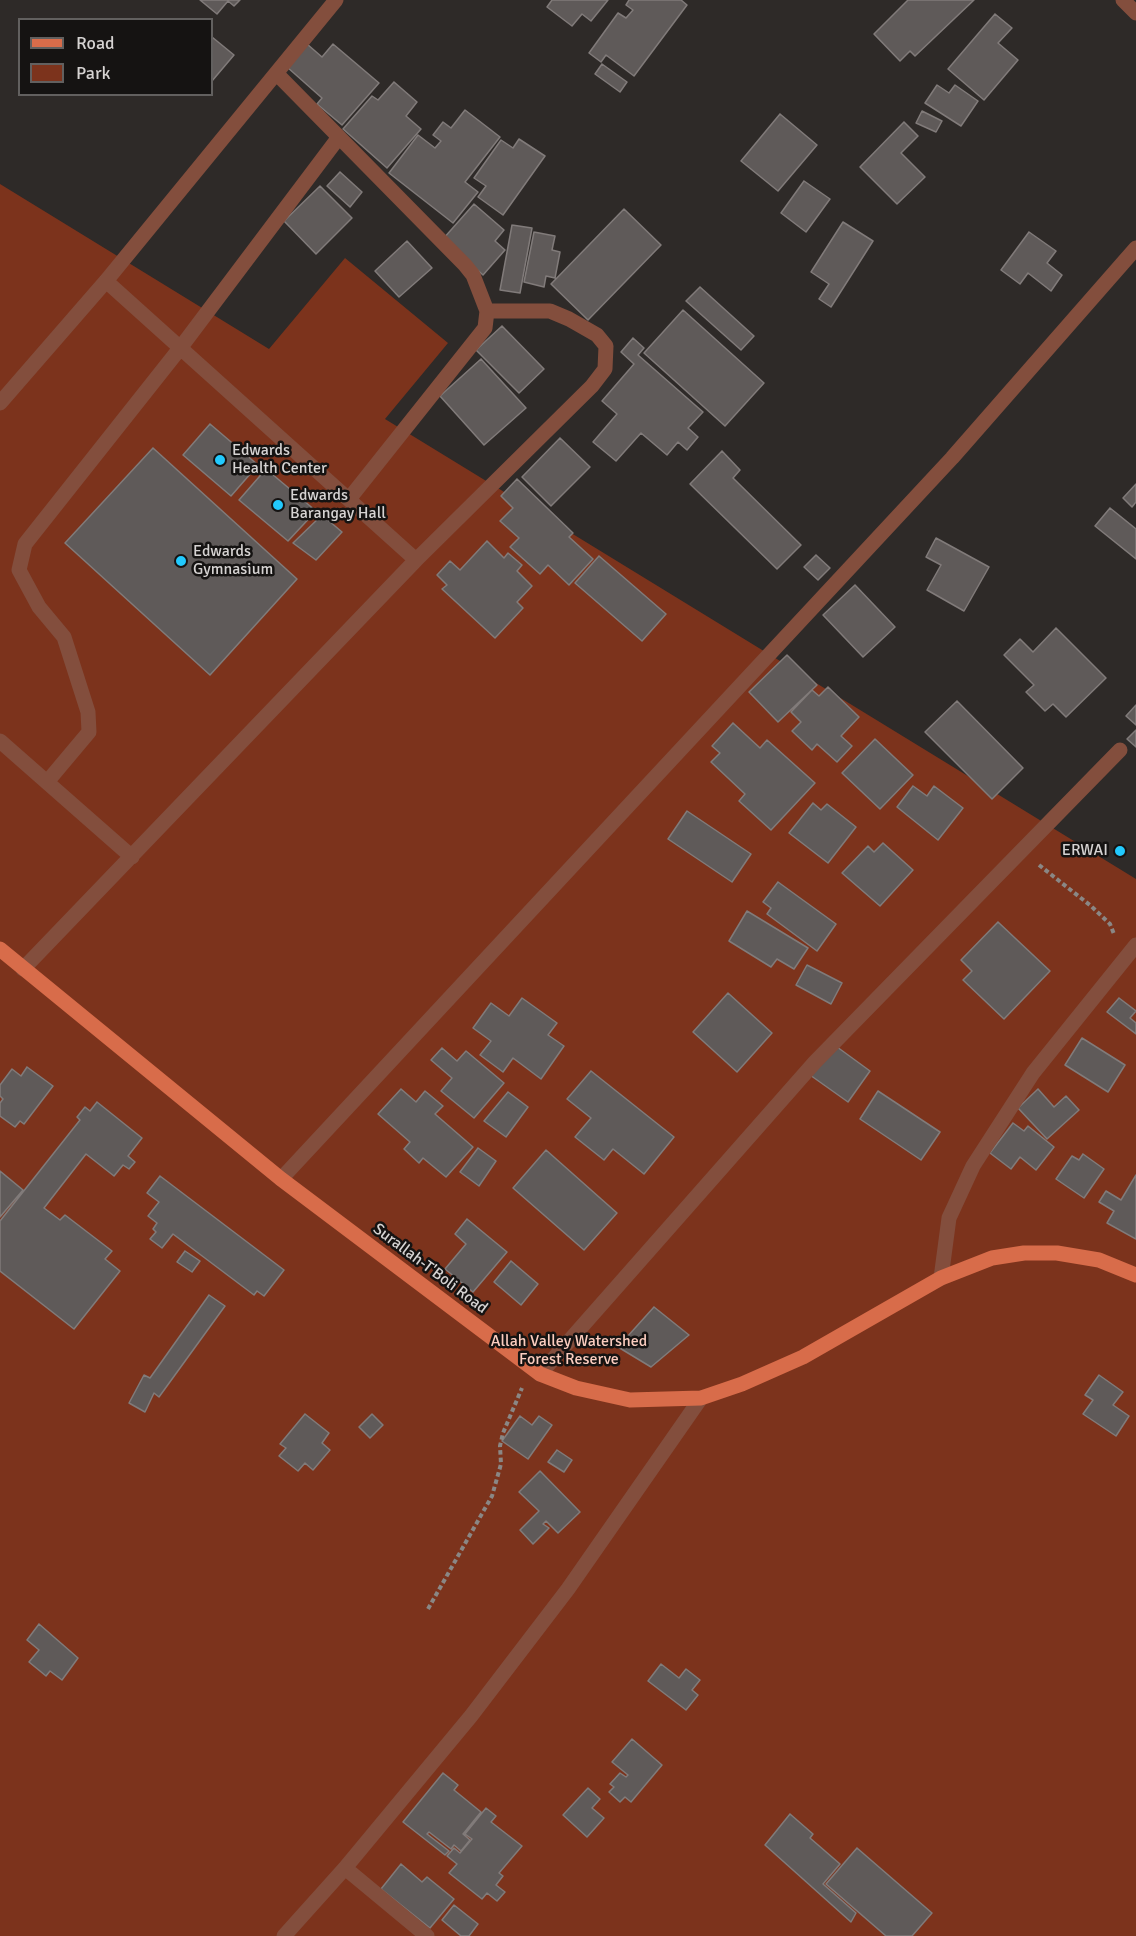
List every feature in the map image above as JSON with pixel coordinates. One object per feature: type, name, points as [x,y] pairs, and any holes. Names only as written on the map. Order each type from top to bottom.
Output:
[{"type":"main road","name":"Surallah-T'Boli Road","points":[[0,949],[281,1179],[535,1371],[576,1388],[630,1400],[701,1398],[742,1384],[803,1357],[876,1313],[941,1278],[992,1258],[1024,1253],[1057,1253],[1099,1260],[1136,1275]]},
{"type":"street","points":[[0,403],[106,281],[336,0]]},
{"type":"street","points":[[1123,0],[1136,12]]},
{"type":"street","points":[[276,73],[465,265],[473,275],[487,311],[485,327],[349,499]]},
{"type":"street","points":[[47,782],[89,732],[88,712],[80,679],[64,637],[39,607],[19,570],[25,544],[181,348],[339,137]]},
{"type":"street","points":[[281,1179],[952,458],[1136,248]]},
{"type":"street","points":[[106,281],[416,560]]},
{"type":"street","points":[[23,969],[416,560],[592,386],[605,369],[606,346],[597,335],[569,319],[550,311],[487,311]]},
{"type":"street","points":[[0,741],[132,857]]},
{"type":"street","points":[[535,1371],[815,1062],[1120,750]]},
{"type":"street","points":[[941,1278],[948,1218],[973,1166],[1033,1073],[1136,945]]},
{"type":"street","points":[[284,1936],[345,1868],[471,1716],[561,1598],[701,1398]]},
{"type":"street","points":[[345,1868],[427,1936]]},
{"type":"path","points":[[1021,850],[1110,924],[1120,947],[1113,972]]},
{"type":"path","points":[[428,1609],[492,1496],[501,1464],[500,1446],[503,1433],[535,1371]]},
{"type":"green space","name":"Allah Valley Watershed Forest Reserve","points":[[0,184],[269,349],[345,258],[448,343],[385,419],[1136,879],[1136,1936],[0,1936]]},
{"type":"building","points":[[200,0],[240,0],[234,6],[228,1],[217,14]]},
{"type":"building","points":[[552,0],[608,0],[591,21],[582,14],[572,26],[547,7]]},
{"type":"building","points":[[629,0],[681,0],[687,5],[634,76],[606,55],[601,62],[589,53],[618,13],[626,18],[633,10],[626,5]]},
{"type":"building","points":[[908,0],[974,0],[915,56],[910,51],[900,61],[874,34]]},
{"type":"building","points":[[995,14],[1012,28],[998,43],[1018,60],[984,100],[948,69]]},
{"type":"building","points":[[213,38],[234,55],[213,80]]},
{"type":"building","points":[[307,44],[322,57],[333,44],[379,83],[342,125],[317,104],[322,98],[287,67]]},
{"type":"building","points":[[602,64],[627,82],[620,92],[595,74]]},
{"type":"building","points":[[394,82],[417,102],[406,116],[421,129],[387,168],[343,129],[372,96],[378,100]]},
{"type":"building","points":[[937,85],[949,93],[955,85],[978,101],[961,126],[925,103]]},
{"type":"building","points":[[465,110],[500,137],[465,182],[478,192],[453,223],[389,173],[418,135],[435,148],[441,141],[433,135],[443,122],[451,128]]},
{"type":"building","points":[[922,111],[942,121],[936,132],[916,123]]},
{"type":"building","points":[[780,114],[817,145],[778,191],[741,161]]},
{"type":"building","points":[[904,122],[918,136],[901,153],[925,177],[897,204],[860,167]]},
{"type":"building","points":[[519,139],[545,156],[503,215],[478,197],[486,186],[474,178],[501,140],[513,148]]},
{"type":"building","points":[[340,172],[362,192],[350,207],[327,186]]},
{"type":"building","points":[[804,181],[830,199],[806,232],[781,213]]},
{"type":"building","points":[[320,186],[352,218],[316,254],[284,221]]},
{"type":"building","points":[[474,204],[504,230],[495,241],[505,250],[483,275],[443,239]]},
{"type":"building","points":[[624,209],[661,245],[588,320],[551,284]]},
{"type":"building","points":[[843,222],[873,241],[831,307],[819,299],[829,284],[811,272]]},
{"type":"building","points":[[512,225],[532,228],[520,293],[500,290]]},
{"type":"building","points":[[534,232],[555,236],[552,250],[560,252],[555,278],[546,276],[544,287],[524,282]]},
{"type":"building","points":[[1029,232],[1056,251],[1047,263],[1062,275],[1051,291],[1028,273],[1020,284],[1001,270]]},
{"type":"building","points":[[407,241],[432,268],[399,297],[375,271]]},
{"type":"building","points":[[700,287],[754,336],[741,350],[686,301]]},
{"type":"building","points":[[683,310],[764,383],[725,426],[644,353]]},
{"type":"building","points":[[502,326],[544,369],[519,393],[476,350]]},
{"type":"building","points":[[633,338],[644,348],[638,355],[703,412],[688,428],[698,437],[687,450],[678,442],[667,455],[641,433],[616,461],[593,442],[617,414],[602,401],[634,364],[621,352]]},
{"type":"building","points":[[481,359],[526,408],[484,445],[440,396]]},
{"type":"building","name":"Edwards Health Center","points":[[210,424],[258,465],[231,496],[183,455]]},
{"type":"building","points":[[560,438],[590,467],[551,506],[522,477]]},
{"type":"building","name":"Edwards Gymnasium","points":[[153,448],[297,579],[210,675],[65,543]]},
{"type":"building","points":[[722,451],[740,470],[733,478],[801,545],[777,569],[690,484]]},
{"type":"building","name":"Edwards Barangay Hall","points":[[266,469],[316,511],[288,541],[239,500]]},
{"type":"building","points":[[517,479],[573,533],[569,537],[593,559],[569,585],[548,565],[540,574],[510,547],[519,538],[500,521],[513,508],[501,496]]},
{"type":"building","points":[[1136,484],[1136,502],[1132,507],[1123,498]]},
{"type":"building","points":[[1110,508],[1136,529],[1136,559],[1095,526]]},
{"type":"building","name":"Edwards Health Center","points":[[322,515],[342,532],[316,560],[293,543]]},
{"type":"building","points":[[936,538],[989,567],[964,611],[927,590],[941,565],[926,557]]},
{"type":"building","points":[[487,541],[504,558],[508,553],[522,565],[517,571],[532,586],[517,602],[523,608],[495,638],[442,589],[447,585],[437,575],[450,561],[460,570]]},
{"type":"building","points":[[816,555],[830,568],[818,580],[804,567]]},
{"type":"building","points":[[599,556],[666,614],[642,641],[575,583]]},
{"type":"building","points":[[855,585],[895,627],[863,657],[823,615]]},
{"type":"building","points":[[1056,628],[1106,678],[1066,717],[1053,704],[1045,711],[1026,692],[1034,685],[1004,655],[1020,639],[1033,652]]},
{"type":"building","points":[[787,655],[817,685],[778,722],[749,692]]},
{"type":"building","points":[[828,687],[859,717],[841,736],[852,746],[837,762],[817,744],[812,750],[792,731],[801,722],[791,712],[812,690],[819,696]]},
{"type":"building","points":[[957,701],[1023,768],[992,799],[925,732]]},
{"type":"building","points":[[1136,705],[1136,725],[1126,716]]},
{"type":"building","points":[[733,723],[760,748],[767,740],[815,783],[771,830],[739,801],[745,794],[711,762],[720,753],[712,746]]},
{"type":"building","points":[[1136,730],[1136,747],[1127,739]]},
{"type":"building","points":[[875,739],[913,775],[880,809],[842,773]]},
{"type":"building","points":[[913,786],[927,796],[934,786],[963,808],[938,840],[897,807]]},
{"type":"building","points":[[813,803],[821,810],[827,804],[856,827],[828,863],[789,833]]},
{"type":"building","points":[[687,811],[751,854],[732,882],[668,839]]},
{"type":"building","points":[[883,843],[913,870],[880,906],[842,873],[868,846],[874,852]]},
{"type":"building","points":[[778,882],[836,924],[817,951],[767,914],[771,908],[763,902]]},
{"type":"building","points":[[747,911],[808,948],[794,969],[777,959],[771,967],[729,941]]},
{"type":"building","points":[[998,922],[1050,971],[1004,1019],[963,980],[972,971],[961,960]]},
{"type":"building","points":[[807,965],[842,983],[831,1004],[796,985]]},
{"type":"building","points":[[728,993],[772,1033],[737,1072],[693,1032]]},
{"type":"building","points":[[522,998],[557,1023],[548,1035],[564,1046],[541,1079],[513,1058],[503,1072],[480,1055],[491,1041],[473,1028],[491,1003],[509,1016]]},
{"type":"building","points":[[1119,998],[1136,1011],[1130,1018],[1136,1023],[1136,1034],[1107,1012]]},
{"type":"building","points":[[1082,1038],[1125,1065],[1108,1092],[1065,1065]]},
{"type":"building","points":[[833,1044],[870,1071],[848,1102],[810,1075]]},
{"type":"building","points":[[442,1048],[457,1061],[466,1051],[504,1083],[474,1118],[441,1091],[452,1078],[431,1060]]},
{"type":"building","points":[[27,1067],[53,1086],[24,1124],[20,1121],[15,1127],[0,1116],[0,1103],[3,1099],[0,1096],[0,1085],[12,1069],[21,1076]]},
{"type":"building","points":[[591,1071],[674,1137],[644,1174],[613,1149],[604,1160],[575,1137],[591,1118],[567,1099]]},
{"type":"building","points":[[401,1089],[416,1102],[425,1091],[443,1106],[435,1114],[473,1147],[446,1177],[423,1158],[419,1163],[404,1149],[410,1142],[378,1114]]},
{"type":"building","points":[[1038,1089],[1054,1107],[1066,1096],[1079,1110],[1047,1139],[1018,1108]]},
{"type":"building","points":[[878,1091],[940,1132],[921,1160],[860,1119]]},
{"type":"building","points":[[508,1092],[528,1107],[506,1137],[484,1121]]},
{"type":"building","points":[[97,1102],[142,1138],[128,1156],[135,1162],[129,1169],[123,1165],[114,1176],[86,1154],[44,1208],[60,1220],[65,1215],[112,1251],[105,1259],[120,1271],[74,1329],[0,1271],[0,1221],[80,1120],[77,1117],[85,1107],[90,1111]]},
{"type":"building","points":[[1013,1123],[1024,1131],[1028,1126],[1054,1147],[1036,1170],[1020,1157],[1011,1169],[990,1153]]},
{"type":"building","points":[[478,1148],[496,1161],[479,1186],[460,1172]]},
{"type":"building","points":[[546,1150],[617,1213],[584,1250],[513,1188]]},
{"type":"building","points":[[1083,1154],[1104,1169],[1084,1198],[1056,1179],[1072,1156],[1079,1160]]},
{"type":"building","points":[[0,1171],[23,1190],[0,1217]]},
{"type":"building","points":[[1136,1175],[1136,1239],[1107,1223],[1114,1211],[1099,1202],[1106,1191],[1121,1200]]},
{"type":"building","points":[[160,1176],[284,1270],[264,1296],[257,1291],[254,1295],[173,1234],[162,1248],[150,1239],[156,1232],[153,1229],[157,1223],[148,1216],[159,1202],[147,1193]]},
{"type":"building","points":[[467,1219],[507,1252],[473,1292],[445,1269],[466,1244],[455,1234]]},
{"type":"building","points":[[185,1251],[200,1261],[192,1272],[177,1262]]},
{"type":"building","points":[[511,1261],[538,1284],[521,1305],[494,1282]]},
{"type":"building","points":[[209,1295],[225,1306],[159,1397],[154,1393],[145,1412],[129,1403],[144,1375],[150,1378]]},
{"type":"building","points":[[654,1307],[689,1335],[651,1367],[618,1347]]},
{"type":"building","points":[[1099,1375],[1123,1392],[1113,1405],[1129,1416],[1116,1436],[1083,1414],[1093,1400],[1085,1395]]},
{"type":"building","points":[[305,1414],[329,1433],[322,1443],[330,1450],[313,1470],[305,1463],[298,1471],[279,1456],[286,1448],[280,1444]]},
{"type":"building","points":[[372,1414],[383,1425],[370,1438],[359,1427]]},
{"type":"building","points":[[520,1416],[532,1425],[539,1416],[552,1425],[528,1459],[502,1441]]},
{"type":"building","points":[[557,1450],[572,1460],[564,1472],[548,1462]]},
{"type":"building","points":[[540,1471],[580,1512],[558,1533],[546,1521],[543,1524],[549,1528],[533,1544],[520,1530],[539,1511],[519,1492]]},
{"type":"building","points":[[39,1624],[78,1658],[62,1680],[50,1671],[46,1676],[29,1662],[39,1650],[27,1640]]},
{"type":"building","points":[[661,1664],[679,1678],[686,1669],[700,1680],[692,1690],[698,1695],[686,1710],[648,1681]]},
{"type":"building","points":[[632,1739],[662,1765],[631,1802],[625,1797],[620,1802],[609,1792],[614,1787],[610,1784],[620,1773],[626,1777],[628,1775],[612,1762]]},
{"type":"building","points":[[443,1773],[458,1785],[454,1790],[481,1812],[463,1834],[470,1840],[461,1851],[454,1845],[451,1849],[429,1832],[427,1834],[449,1851],[445,1855],[403,1822]]},
{"type":"building","points":[[588,1788],[600,1799],[592,1808],[604,1818],[587,1837],[563,1815]]},
{"type":"building","points":[[486,1808],[496,1816],[491,1822],[522,1846],[499,1873],[503,1876],[496,1885],[505,1892],[497,1901],[487,1893],[482,1899],[449,1873],[457,1864],[447,1856],[454,1848],[460,1853],[472,1839],[465,1834]]},
{"type":"building","points":[[790,1814],[813,1834],[810,1838],[840,1864],[823,1884],[856,1913],[851,1922],[765,1845]]},
{"type":"building","points":[[857,1848],[932,1913],[912,1936],[886,1936],[826,1884]]},
{"type":"building","points":[[401,1864],[422,1882],[427,1877],[454,1899],[430,1928],[381,1889]]},
{"type":"building","points":[[454,1905],[478,1924],[469,1936],[461,1936],[442,1920]]},
{"type":"place","name":"Edwards Health Center","points":[[220,460]]},
{"type":"place","name":"Edwards Barangay Hall","points":[[278,505]]},
{"type":"place","name":"Edwards Gymnasium","points":[[181,561]]},
{"type":"place","name":"ERWAI","points":[[1120,851]]}]
